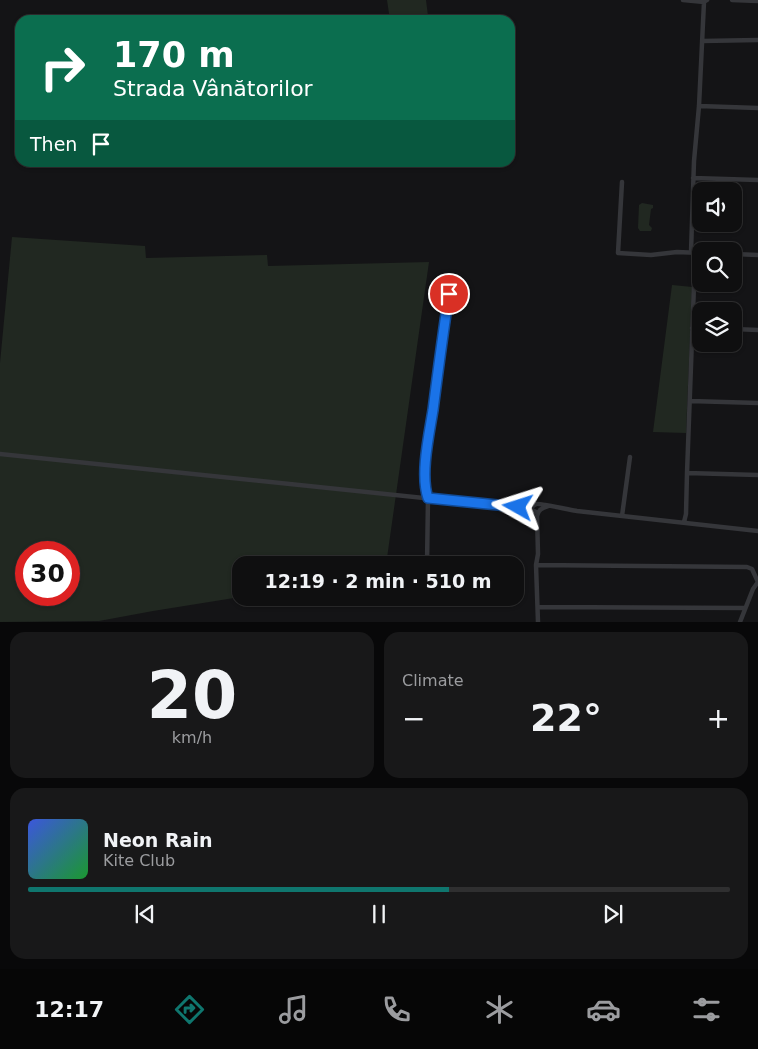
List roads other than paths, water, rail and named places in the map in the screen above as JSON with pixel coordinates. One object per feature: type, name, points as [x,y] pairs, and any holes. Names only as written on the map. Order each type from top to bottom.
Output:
[{"type":"street","points":[[683,0],[706,1],[693,178],[692,242]]},
{"type":"street","points":[[732,0],[758,1]]},
{"type":"street","points":[[702,42],[758,40]]},
{"type":"street","points":[[699,106],[758,108]]},
{"type":"street","points":[[693,178],[758,180]]},
{"type":"street","points":[[622,182],[618,253],[657,255],[677,252],[692,253]]},
{"type":"street","points":[[742,254],[758,255]]},
{"type":"street","points":[[427,556],[428,498],[424,484],[426,456],[449,294]]},
{"type":"street","points":[[684,522],[686,514],[692,328]]},
{"type":"street","points":[[742,330],[758,330]]},
{"type":"street","points":[[690,401],[758,402]]},
{"type":"street","points":[[0,454],[530,509],[538,513]]},
{"type":"street","points":[[622,516],[630,457]]},
{"type":"street","points":[[687,473],[758,475]]},
{"type":"street","points":[[530,509],[539,503],[548,506],[622,516],[758,531]]},
{"type":"street","points":[[538,622],[536,565],[538,554],[538,513],[541,509],[548,506]]},
{"type":"street","points":[[536,565],[747,567],[752,569],[758,582],[753,588],[740,622]]},
{"type":"street","points":[[538,607],[745,608]]}]
